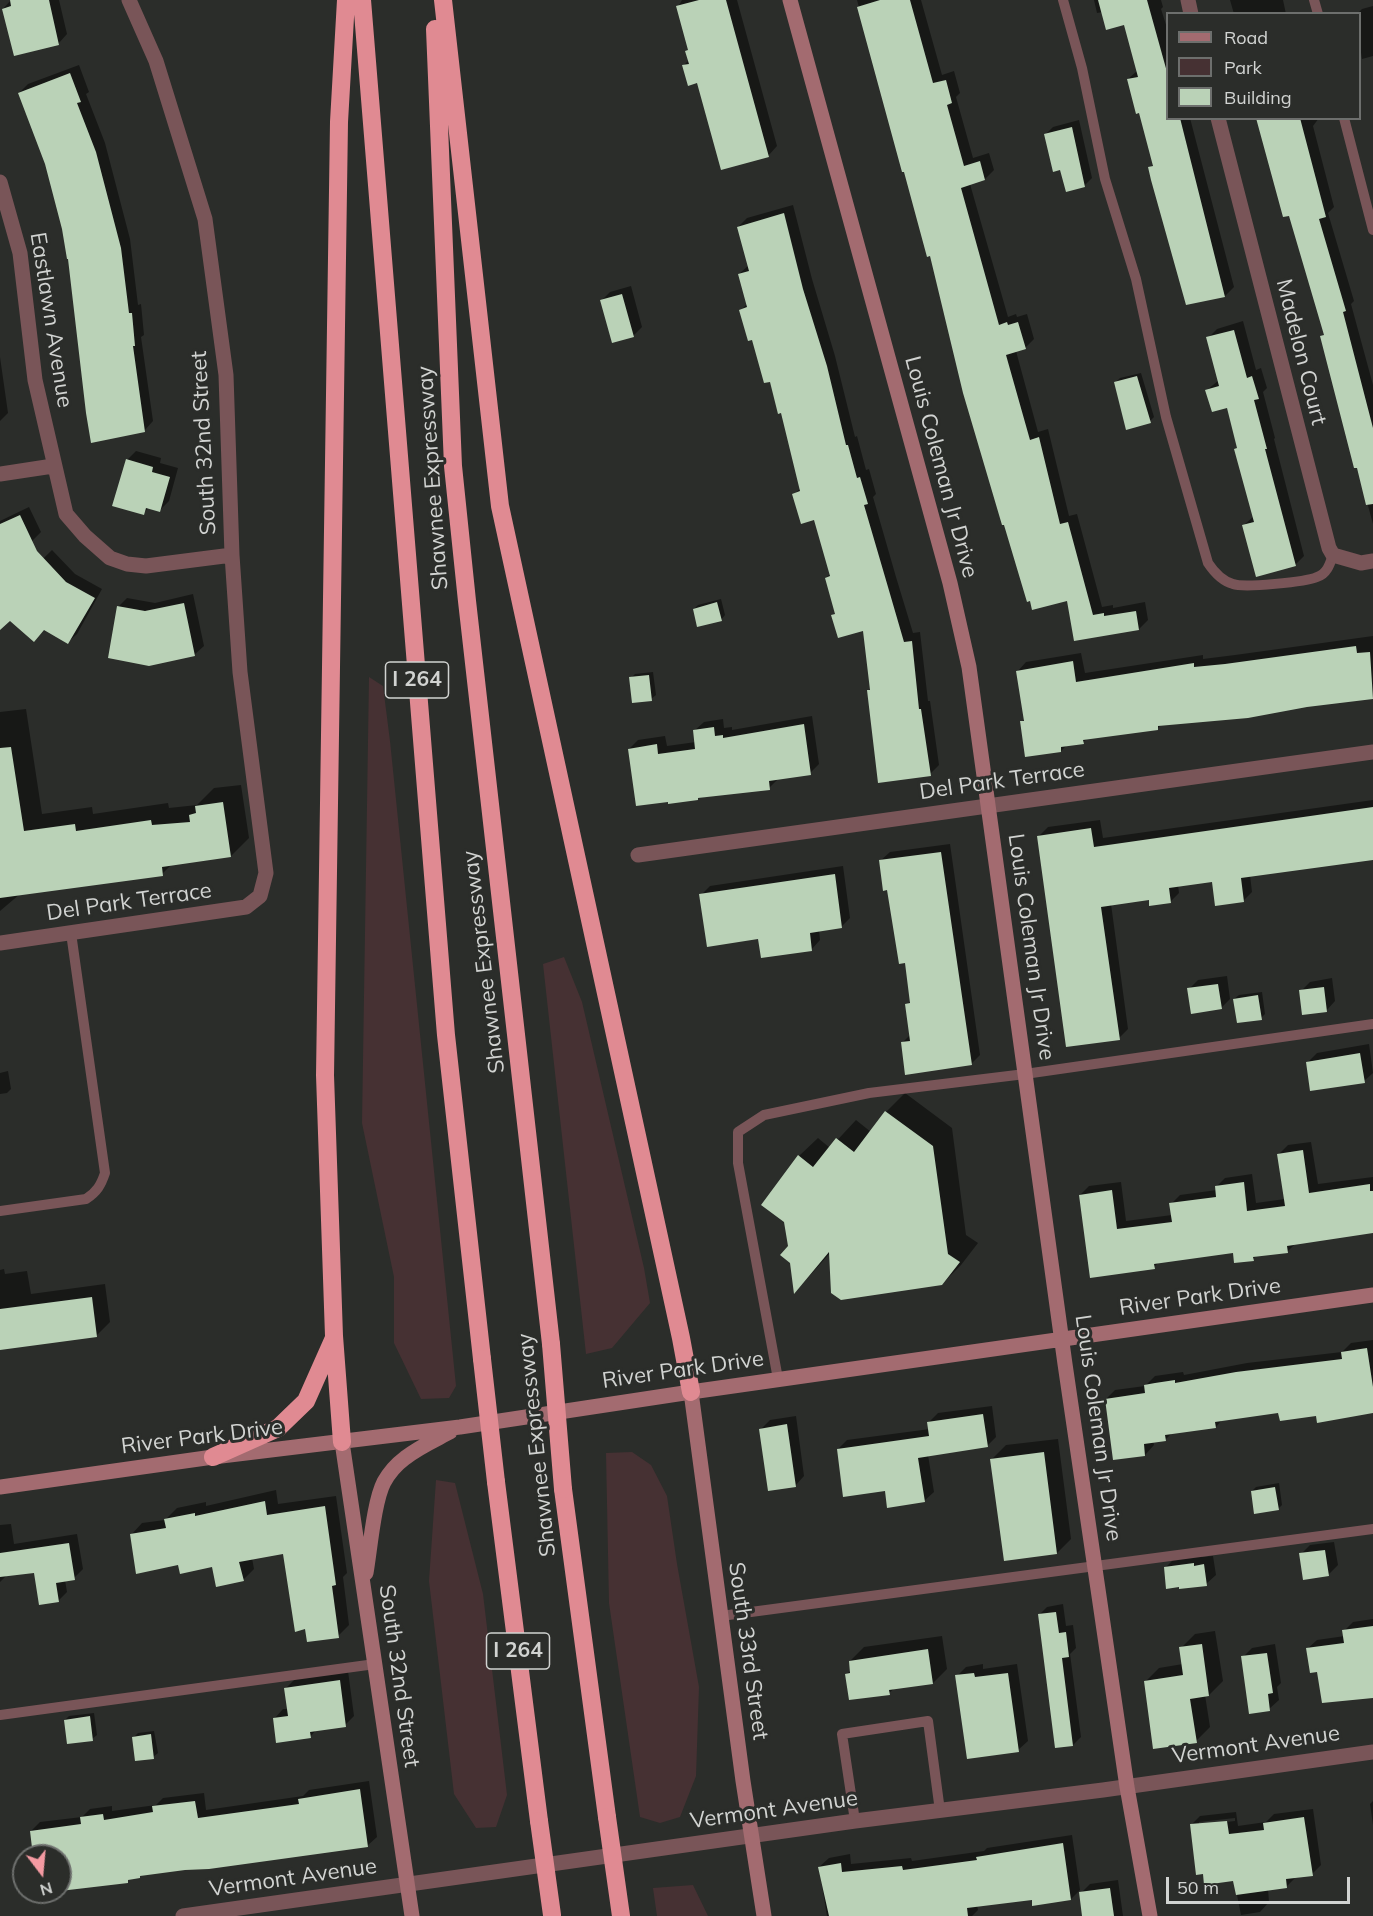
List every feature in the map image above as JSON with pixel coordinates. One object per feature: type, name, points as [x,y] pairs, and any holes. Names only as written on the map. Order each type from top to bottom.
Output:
[{"type":"highway","points":[[342,1442],[334,1336],[325,1075],[339,122],[346,0]]},
{"type":"highway","name":"Shawnee Expressway","points":[[362,0],[446,1035],[496,1482],[552,1916]]},
{"type":"highway","name":"Shawnee Expressway","points":[[434,0],[453,466],[466,601],[551,1344],[563,1490],[621,1916]]},
{"type":"highway","points":[[443,0],[500,506],[691,1392]]},
{"type":"highway","points":[[213,1457],[278,1428],[306,1401],[334,1336]]},
{"type":"street","name":"South 32nd Street","points":[[129,0],[156,61],[205,219],[226,375],[232,555],[240,672],[266,873],[260,896]]},
{"type":"street","name":"Louis Coleman Jr Drive","points":[[790,0],[950,583],[969,667],[1062,1339],[1127,1787],[1150,1916]]},
{"type":"street","name":"Madelon Court","points":[[1219,120],[1329,549],[1333,555]]},
{"type":"street","name":"Eastlawn Avenue","points":[[0,182],[20,253],[35,380],[53,466],[66,514],[85,536],[110,558],[127,564],[146,566],[232,555]]},
{"type":"street","points":[[0,474],[53,466]]},
{"type":"street","points":[[1333,555],[1361,563],[1373,561]]},
{"type":"street","name":"Del Park Terrace","points":[[638,855],[1373,752]]},
{"type":"street","name":"Del Park Terrace","points":[[0,943],[233,911],[246,908],[260,896]]},
{"type":"street","name":"River Park Drive","points":[[0,1487],[213,1457],[460,1427],[778,1379],[1373,1295]]},
{"type":"street","name":"South 33rd Street","points":[[691,1392],[764,1916]]},
{"type":"street","points":[[364,1587],[384,1483],[393,1469],[405,1458],[460,1427]]},
{"type":"street","name":"South 32nd Street","points":[[342,1442],[411,1916]]},
{"type":"street","name":"Vermont Avenue","points":[[183,1916],[855,1821],[1127,1787],[1373,1752]]},
{"type":"lane","points":[[1063,0],[1082,68],[1105,179],[1136,279],[1166,417],[1208,563],[1217,575],[1233,585],[1257,586],[1318,577],[1328,568],[1333,555]]},
{"type":"lane","points":[[1345,120],[1373,230]]},
{"type":"lane","points":[[0,1211],[86,1199],[95,1194],[102,1184],[105,1173],[71,933]]},
{"type":"lane","points":[[778,1379],[738,1163],[738,1132],[764,1115],[869,1093],[1026,1074],[1373,1024]]},
{"type":"lane","points":[[721,1616],[1373,1528]]},
{"type":"lane","points":[[0,1715],[375,1664]]},
{"type":"lane","points":[[855,1821],[842,1734],[928,1721],[940,1810]]},
{"type":"green space","points":[[369,677],[383,686],[390,741],[456,1386],[449,1398],[421,1399],[394,1343],[394,1277],[362,1123]]},
{"type":"green space","points":[[564,957],[582,1002],[644,1268],[650,1303],[612,1348],[586,1354],[543,964]]},
{"type":"green space","points":[[632,1452],[651,1465],[667,1496],[699,1687],[696,1776],[680,1817],[660,1823],[640,1817],[609,1603],[606,1453]]},
{"type":"green space","points":[[436,1480],[455,1483],[483,1594],[507,1795],[496,1827],[476,1828],[454,1794],[429,1581]]},
{"type":"green space","points":[[693,1885],[708,1916],[657,1916],[653,1888]]},
{"type":"building","points":[[10,0],[49,0],[59,45],[14,56],[2,9],[11,6]]},
{"type":"building","points":[[699,0],[726,0],[769,157],[721,170],[697,83],[688,86],[682,65],[689,64],[685,51],[688,50],[676,6]]},
{"type":"building","points":[[880,0],[910,0],[933,83],[946,80],[952,103],[947,105],[964,166],[980,161],[985,180],[961,188],[999,325],[1018,322],[1026,349],[1006,355],[1030,440],[1039,437],[1060,524],[1068,522],[1093,615],[1104,613],[1104,616],[1136,611],[1139,630],[1074,641],[1067,601],[1032,610],[1030,601],[1027,602],[963,393],[930,256],[927,257],[904,172],[902,172],[857,7]]},
{"type":"building","points":[[1098,0],[1147,0],[1166,68],[1166,120],[1181,120],[1225,297],[1186,305],[1151,180],[1148,167],[1153,166],[1127,79],[1138,77],[1124,25],[1106,30]]},
{"type":"building","points":[[70,73],[81,102],[77,103],[96,152],[121,248],[129,313],[132,313],[135,346],[133,346],[145,432],[91,443],[68,259],[62,229],[45,164],[18,93]]},
{"type":"building","points":[[1257,120],[1301,120],[1326,217],[1319,219],[1346,311],[1343,312],[1373,428],[1373,504],[1366,505],[1357,468],[1354,468],[1320,336],[1324,335],[1289,216],[1283,217]]},
{"type":"building","points":[[1072,127],[1085,187],[1066,192],[1060,170],[1053,172],[1044,134]]},
{"type":"building","points":[[784,213],[803,289],[827,366],[846,445],[848,445],[857,478],[860,477],[868,504],[864,505],[904,642],[912,641],[919,709],[921,709],[931,776],[878,783],[867,690],[870,690],[863,631],[838,638],[831,615],[835,614],[825,578],[830,576],[814,520],[801,524],[792,494],[800,491],[781,413],[778,414],[770,382],[764,383],[752,340],[748,341],[739,310],[747,307],[738,274],[749,271],[737,227]]},
{"type":"building","points":[[622,294],[634,337],[612,343],[600,300]]},
{"type":"building","points":[[1234,330],[1247,378],[1252,376],[1259,399],[1254,400],[1296,566],[1256,577],[1242,525],[1254,522],[1234,449],[1237,448],[1227,408],[1212,412],[1205,390],[1219,386],[1206,337]]},
{"type":"building","points":[[1137,376],[1151,423],[1126,430],[1114,382]]},
{"type":"building","points":[[126,459],[153,467],[152,472],[170,477],[160,512],[146,508],[144,515],[112,506]]},
{"type":"building","points":[[20,515],[37,551],[66,582],[95,598],[68,644],[44,630],[34,642],[10,621],[0,630],[0,524]]},
{"type":"building","points":[[717,602],[722,621],[697,627],[693,609]]},
{"type":"building","points":[[184,603],[195,656],[149,666],[108,658],[117,606],[145,611]]},
{"type":"building","points":[[1356,646],[1357,653],[1370,652],[1373,699],[1307,707],[1248,718],[1158,726],[1158,730],[1083,740],[1084,744],[1061,747],[1061,752],[1025,757],[1020,721],[1024,721],[1016,671],[1073,661],[1076,682],[1194,663],[1194,667],[1225,664]]},
{"type":"building","points":[[649,675],[652,701],[632,703],[629,677]]},
{"type":"building","points":[[804,724],[811,775],[769,781],[770,790],[698,798],[698,800],[668,804],[668,802],[636,806],[628,749],[657,744],[658,754],[695,749],[693,730],[714,727],[715,736],[723,735],[723,738]]},
{"type":"building","points":[[11,747],[24,831],[75,824],[76,831],[151,820],[152,825],[190,822],[189,815],[196,813],[195,806],[223,802],[231,857],[162,867],[163,876],[0,898],[0,748]]},
{"type":"building","points":[[1373,807],[1373,860],[1241,878],[1244,902],[1215,906],[1212,882],[1169,888],[1171,903],[1149,906],[1149,900],[1101,907],[1120,1040],[1066,1047],[1037,836],[1091,828],[1094,847]]},
{"type":"building","points":[[941,852],[972,1065],[905,1075],[901,1042],[910,1041],[905,1004],[910,1003],[905,963],[899,964],[887,890],[883,891],[879,860]]},
{"type":"building","points":[[835,874],[842,928],[810,933],[812,951],[761,958],[758,939],[707,947],[699,894]]},
{"type":"building","points":[[1218,984],[1222,1009],[1191,1014],[1187,988]]},
{"type":"building","points":[[1324,987],[1327,1012],[1302,1015],[1299,990]]},
{"type":"building","points":[[1258,995],[1262,1020],[1237,1023],[1233,999]]},
{"type":"building","points":[[1360,1053],[1365,1083],[1310,1091],[1306,1062]]},
{"type":"building","points":[[885,1111],[933,1146],[948,1254],[960,1262],[942,1285],[841,1300],[831,1293],[829,1252],[794,1294],[790,1263],[780,1255],[788,1246],[784,1222],[761,1205],[798,1155],[813,1167],[836,1138],[854,1152]]},
{"type":"building","points":[[1303,1150],[1309,1193],[1370,1184],[1370,1191],[1373,1191],[1373,1233],[1287,1246],[1288,1253],[1253,1257],[1254,1261],[1234,1263],[1233,1253],[1154,1264],[1155,1269],[1090,1278],[1079,1195],[1112,1190],[1117,1229],[1172,1222],[1169,1203],[1216,1197],[1215,1186],[1244,1182],[1247,1211],[1285,1206],[1277,1154]]},
{"type":"building","points":[[92,1297],[97,1337],[0,1350],[0,1309]]},
{"type":"building","points":[[1367,1348],[1373,1387],[1373,1413],[1317,1423],[1316,1416],[1280,1421],[1278,1413],[1215,1422],[1216,1428],[1165,1435],[1166,1441],[1144,1444],[1145,1456],[1113,1460],[1105,1399],[1145,1393],[1144,1385],[1175,1380],[1175,1383],[1236,1372],[1342,1359],[1341,1352]]},
{"type":"building","points":[[983,1414],[988,1447],[918,1458],[925,1502],[887,1508],[885,1491],[843,1497],[837,1449],[929,1436],[927,1422]]},
{"type":"building","points":[[787,1424],[796,1487],[768,1491],[759,1429]]},
{"type":"building","points":[[1044,1452],[1057,1554],[1004,1561],[990,1459]]},
{"type":"building","points":[[1275,1487],[1279,1510],[1254,1514],[1251,1491]]},
{"type":"building","points":[[265,1501],[267,1515],[325,1506],[336,1585],[332,1586],[339,1638],[307,1642],[305,1629],[295,1632],[283,1554],[239,1562],[244,1581],[216,1587],[212,1567],[180,1574],[178,1565],[136,1574],[130,1534],[166,1528],[164,1519],[195,1513],[195,1516]]},
{"type":"building","points":[[69,1543],[75,1580],[56,1583],[59,1602],[39,1605],[34,1573],[0,1577],[0,1553]]},
{"type":"building","points":[[1325,1550],[1329,1576],[1303,1580],[1299,1553]]},
{"type":"building","points":[[1194,1563],[1194,1566],[1204,1564],[1207,1586],[1166,1589],[1164,1567]]},
{"type":"building","points":[[1056,1612],[1059,1633],[1066,1632],[1069,1657],[1062,1658],[1073,1746],[1055,1748],[1038,1614]]},
{"type":"building","points":[[1373,1626],[1373,1698],[1322,1703],[1317,1672],[1310,1673],[1306,1648],[1344,1643],[1342,1630]]},
{"type":"building","points":[[1202,1644],[1209,1696],[1190,1699],[1197,1743],[1153,1749],[1144,1681],[1183,1675],[1179,1647]]},
{"type":"building","points":[[928,1649],[933,1684],[889,1690],[890,1695],[849,1700],[845,1674],[850,1673],[849,1661]]},
{"type":"building","points":[[1267,1653],[1273,1693],[1268,1694],[1270,1711],[1249,1714],[1241,1656]]},
{"type":"building","points":[[974,1673],[975,1677],[1008,1673],[1019,1752],[967,1759],[955,1675]]},
{"type":"building","points":[[340,1680],[346,1727],[310,1732],[311,1738],[276,1743],[273,1718],[288,1716],[284,1688]]},
{"type":"building","points":[[90,1716],[93,1741],[67,1744],[64,1720]]},
{"type":"building","points":[[151,1734],[154,1759],[135,1761],[132,1737]]},
{"type":"building","points":[[360,1789],[368,1847],[140,1876],[140,1878],[128,1880],[128,1883],[72,1890],[72,1844],[32,1844],[30,1831],[81,1824],[80,1817],[103,1814],[104,1820],[153,1812],[152,1806],[195,1801],[198,1818],[299,1804],[298,1799]]},
{"type":"building","points":[[1304,1817],[1313,1876],[1286,1879],[1287,1888],[1236,1895],[1233,1881],[1204,1885],[1203,1874],[1196,1875],[1190,1824],[1227,1821],[1229,1834],[1264,1830],[1263,1823]]},
{"type":"building","points":[[1063,1843],[1071,1900],[1032,1906],[1032,1900],[967,1908],[968,1916],[829,1916],[818,1867],[841,1863],[842,1872],[902,1866],[903,1870],[977,1860],[976,1857]]},
{"type":"building","points":[[1110,1888],[1114,1916],[1082,1916],[1079,1892]]}]
